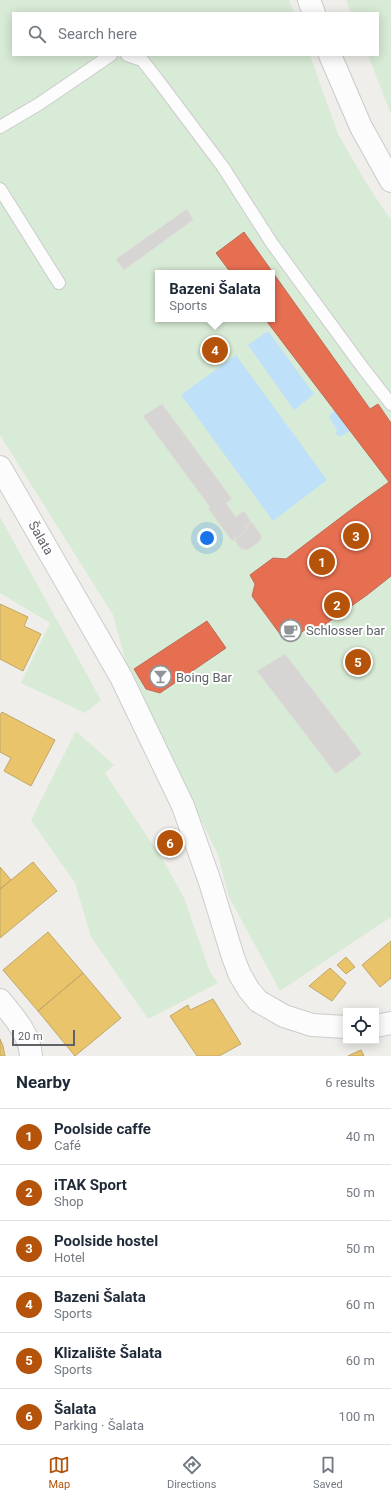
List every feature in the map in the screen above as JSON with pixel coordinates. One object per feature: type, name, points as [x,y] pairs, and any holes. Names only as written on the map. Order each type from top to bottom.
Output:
[{"type":"street","points":[[310,0],[314,12]]},
{"type":"street","points":[[330,56],[361,127],[391,181]]},
{"type":"street","name":"Šalata","points":[[0,466],[121,677],[182,806],[210,882],[240,976],[258,1001],[284,1016],[312,1025],[343,1028]]},
{"type":"street","points":[[0,1000],[24,1032],[31,1050],[31,1056]]},
{"type":"street","points":[[379,1025],[391,1023]]},
{"type":"lane","points":[[0,127],[39,104],[110,56]]},
{"type":"lane","points":[[130,56],[142,60],[223,166],[280,254],[391,404]]},
{"type":"lane","points":[[0,189],[59,283]]},
{"type":"green space","points":[[0,0],[289,0],[294,12],[12,12],[12,56],[310,56],[338,134],[368,186],[391,220],[391,917],[280,991],[229,897],[218,855],[127,666],[113,615],[0,435]]},
{"type":"green space","points":[[346,0],[391,0],[391,114],[368,56],[379,56],[379,12],[351,12]]},
{"type":"green space","points":[[0,517],[101,700],[85,713],[21,683],[50,623],[0,593]]},
{"type":"green space","points":[[76,731],[114,765],[105,773],[163,860],[184,898],[210,972],[218,983],[148,1019],[91,937],[75,883],[31,820]]},
{"type":"water","points":[[268,331],[314,394],[294,410],[248,345]]},
{"type":"water","points":[[236,355],[327,480],[273,521],[181,395]]},
{"type":"water","points":[[345,404],[358,425],[342,436],[338,436],[336,433],[337,430],[329,417],[333,411]]},
{"type":"building: Homes","points":[[0,604],[28,617],[24,626],[41,634],[23,671],[0,659]]},
{"type":"building: Homes","points":[[2,712],[55,740],[31,786],[4,771],[11,758],[0,752],[0,715]]},
{"type":"building: Homes","points":[[33,862],[57,891],[0,938],[0,889]]},
{"type":"building: Homes","points":[[0,867],[11,880],[0,889]]},
{"type":"building: Homes","points":[[48,932],[83,973],[38,1011],[3,970]]},
{"type":"building: Homes","points":[[391,941],[391,978],[380,987],[362,965]]},
{"type":"building: Homes","points":[[346,957],[355,967],[346,974],[337,965]]},
{"type":"building: Homes","points":[[330,968],[346,983],[332,1001],[309,986]]},
{"type":"building: Homes","points":[[83,973],[121,1018],[75,1056],[38,1011]]},
{"type":"building: Homes","points":[[213,999],[241,1044],[219,1056],[197,1056],[170,1016],[188,1005],[190,1010]]},
{"type":"building: Homes","points":[[0,1039],[3,1046],[5,1056],[0,1056]]},
{"type":"building: Homes","points":[[361,1050],[364,1056],[348,1056]]},
{"type":"building: Shops","points":[[244,232],[271,270],[229,270],[216,253]]},
{"type":"building: Shops","points":[[275,276],[370,409],[378,404],[391,423],[391,576],[320,628],[311,625],[293,639],[283,638],[252,596],[255,584],[250,575],[273,558],[286,559],[389,482],[267,322],[275,322]]},
{"type":"building: Shops","points":[[207,621],[226,648],[160,693],[146,689],[134,669]]},
{"type":"building: Other","points":[[187,209],[193,220],[124,270],[116,259]]},
{"type":"building: Other","points":[[162,404],[232,499],[226,503],[236,517],[244,511],[251,522],[245,526],[248,530],[232,541],[208,508],[210,507],[143,416]]},
{"type":"building: Other","points":[[252,522],[261,535],[261,540],[248,550],[241,549],[234,539],[248,530],[245,526]]},
{"type":"building: Other","points":[[285,654],[362,754],[336,774],[257,671]]},
{"type":"place","name":"Bazeni Šalata","points":[[215,350]]},
{"type":"place","name":"Poolside hostel","points":[[356,536]]},
{"type":"place","name":"Poolside caffe","points":[[322,562]]},
{"type":"place","name":"iTAK Sport","points":[[337,605]]},
{"type":"place","name":"Schlosser bar","points":[[290,630]]},
{"type":"place","name":"Klizalište Šalata","points":[[358,662]]},
{"type":"place","name":"Boing Bar","points":[[160,677]]},
{"type":"place","name":"Šalata","points":[[170,843]]}]
